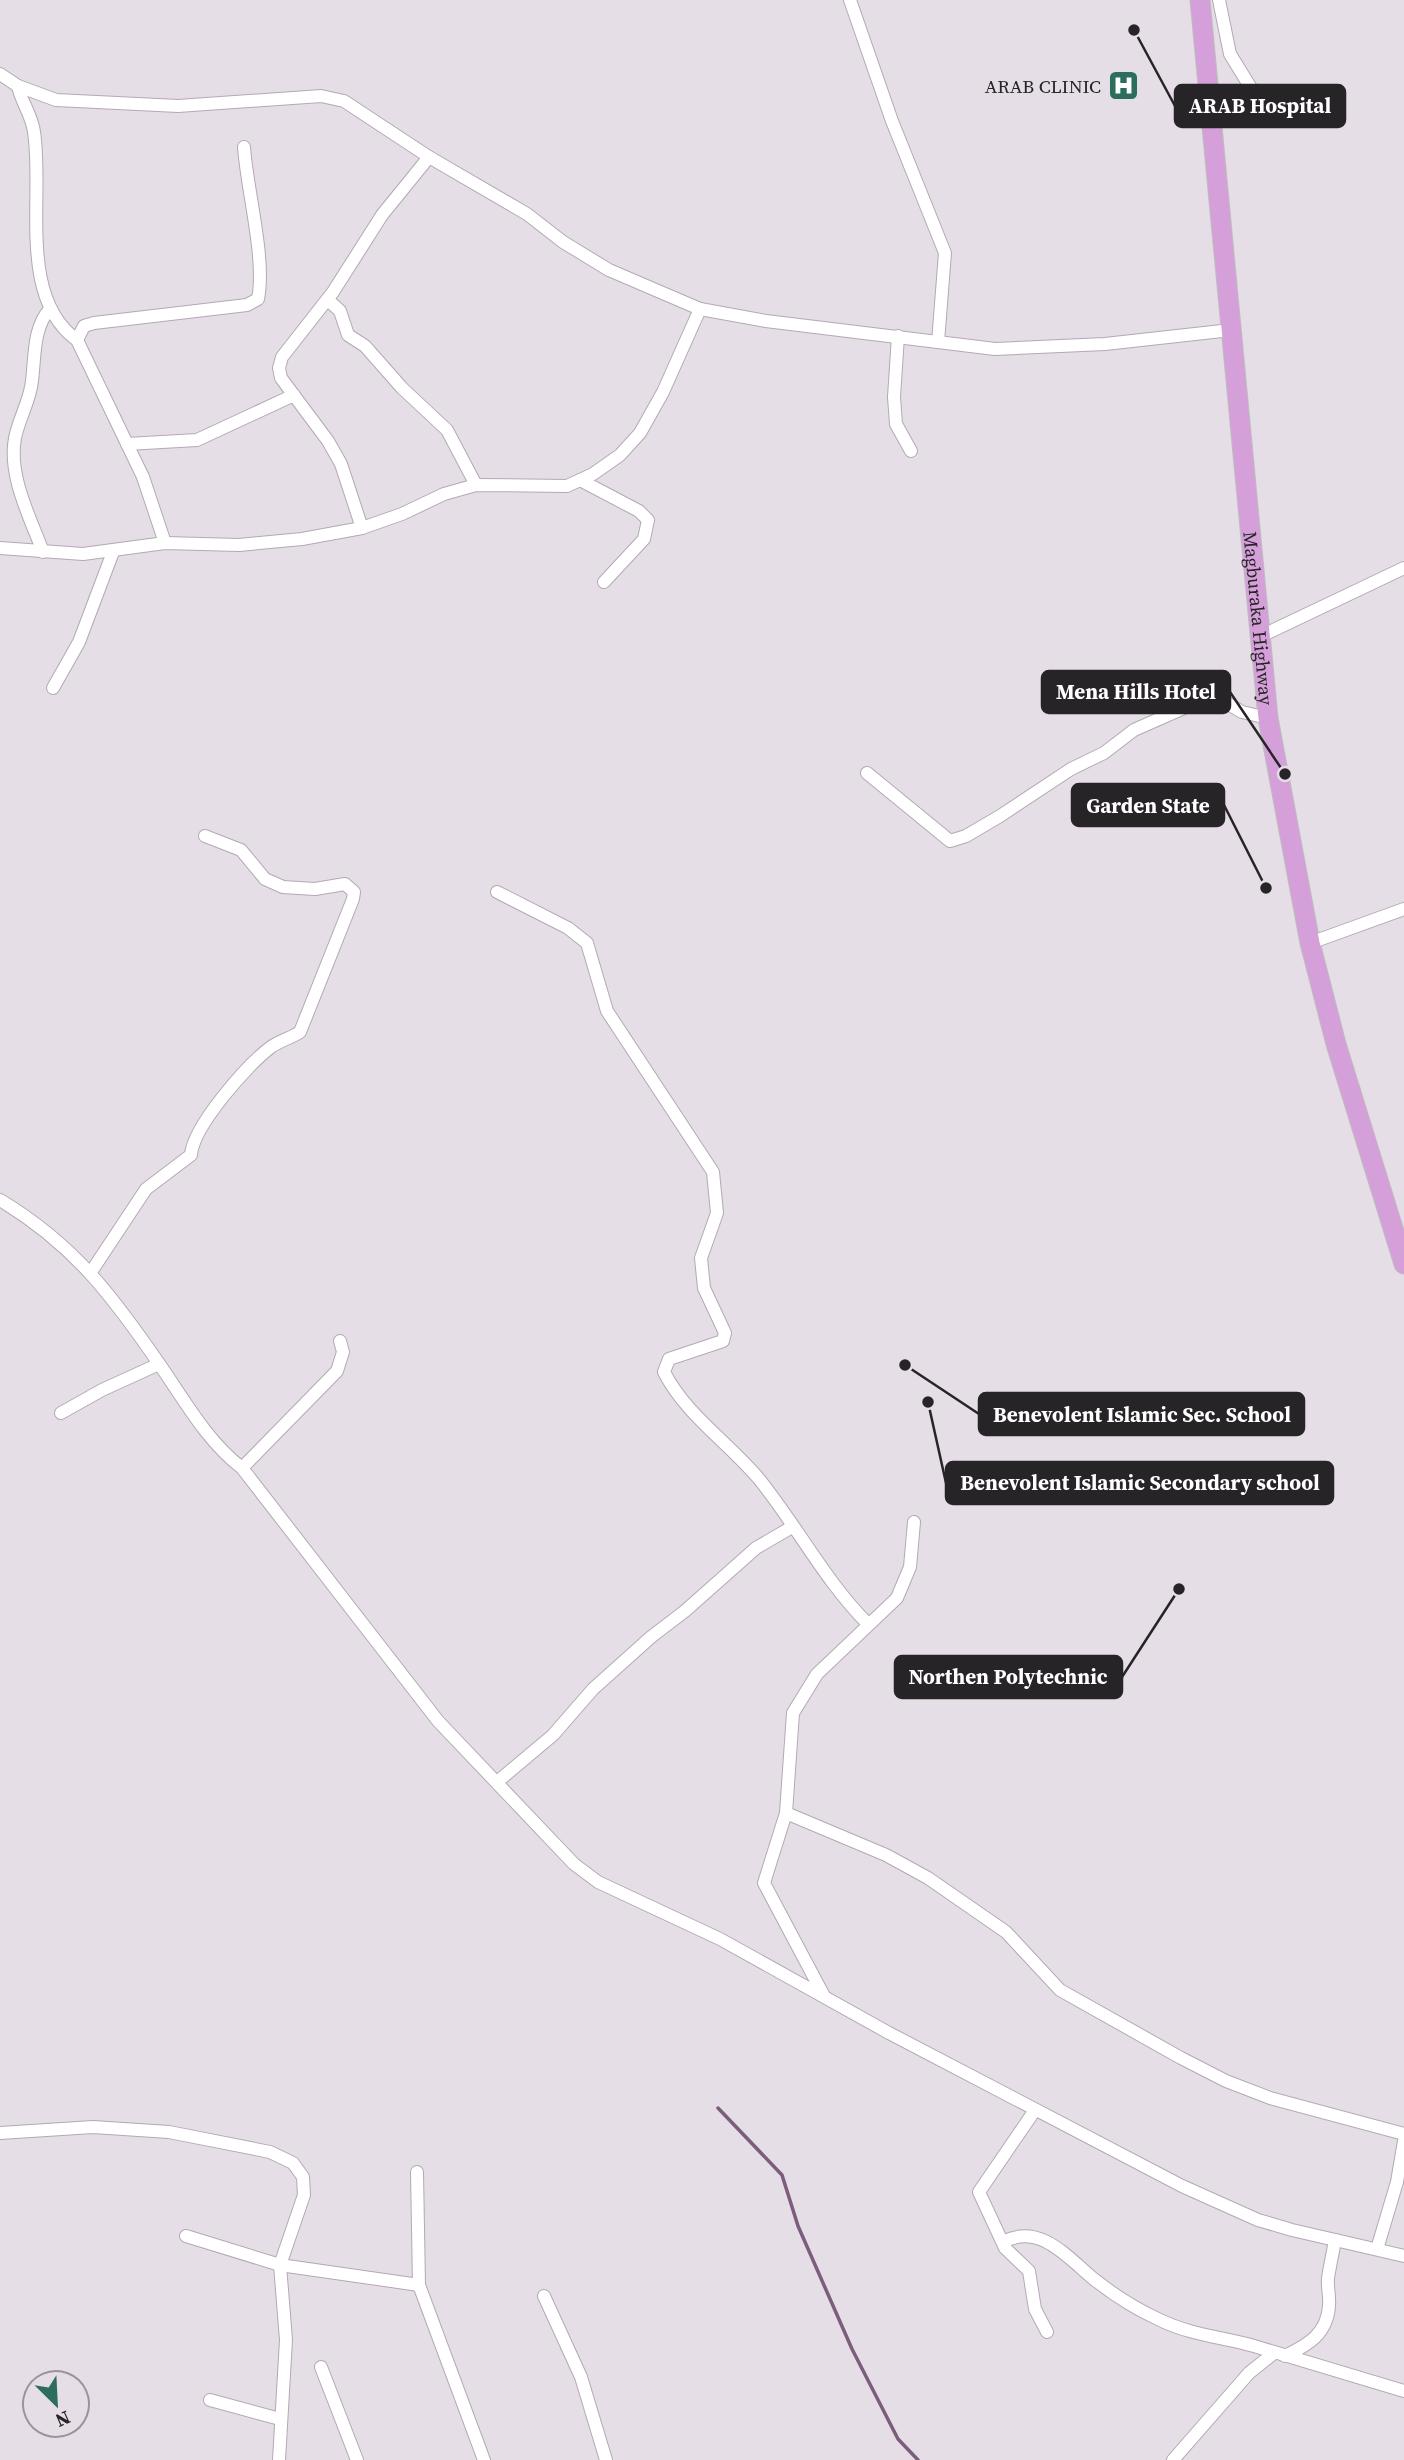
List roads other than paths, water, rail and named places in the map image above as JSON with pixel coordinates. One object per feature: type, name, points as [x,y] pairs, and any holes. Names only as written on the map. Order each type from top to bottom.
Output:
[{"type":"main road","name":"Magburaka Highway","points":[[1200,0],[1268,718],[1310,943],[1336,1044],[1404,1264]]},
{"type":"street","points":[[850,0],[892,121],[945,253],[938,342]]},
{"type":"street","points":[[1220,0],[1230,54],[1262,106]]},
{"type":"street","points":[[0,74],[18,86],[56,100],[137,106],[330,97],[344,101],[429,157],[527,214],[564,242],[609,270],[700,309],[766,321],[995,349],[1105,344],[1231,330]]},
{"type":"street","points":[[18,86],[34,133],[40,282],[50,309],[62,330],[77,340],[143,477],[165,543]]},
{"type":"street","points":[[77,340],[84,326],[94,323],[247,305],[258,299],[256,243],[246,183],[244,147]]},
{"type":"street","points":[[362,528],[341,464],[328,441],[281,378],[279,368],[282,357],[328,300],[382,215],[429,157]]},
{"type":"street","points":[[328,300],[340,311],[348,335],[365,346],[402,388],[447,430],[476,485]]},
{"type":"street","points":[[43,552],[19,488],[14,452],[16,433],[32,387],[40,324],[50,309]]},
{"type":"street","points":[[0,548],[43,552],[113,552],[165,543],[239,545],[302,539],[362,528],[402,514],[444,494],[476,485],[539,488],[567,486],[620,455],[640,433],[663,392],[700,309]]},
{"type":"street","points":[[898,336],[896,424],[911,451]]},
{"type":"street","points":[[127,444],[197,440],[293,395]]},
{"type":"street","points":[[580,480],[639,511],[648,520],[644,539],[604,582]]},
{"type":"street","points":[[53,688],[79,642],[113,552]]},
{"type":"street","points":[[1259,637],[1404,568]]},
{"type":"street","points":[[867,773],[950,841],[965,836],[1000,816],[1135,730],[1202,701],[1218,698],[1242,712],[1268,718]]},
{"type":"street","points":[[91,1272],[146,1189],[191,1154],[192,1145],[221,1100],[272,1046],[300,1032],[353,899],[354,892],[345,884],[314,888],[283,887],[265,878],[240,850],[205,835]]},
{"type":"street","points":[[497,892],[568,928],[587,943],[607,1011],[713,1172],[717,1213],[701,1258],[704,1287],[725,1333],[723,1341],[669,1359],[664,1372],[678,1398],[757,1478],[844,1599],[867,1624]]},
{"type":"street","points":[[1310,943],[1404,909]]},
{"type":"street","points":[[0,1200],[66,1247],[91,1272],[200,1423],[228,1457],[243,1468],[438,1721],[574,1864],[598,1882],[720,1939],[1035,2110],[1214,2202],[1280,2227],[1404,2256]]},
{"type":"street","points":[[243,1468],[337,1371],[343,1352],[340,1341]]},
{"type":"street","points":[[61,1413],[102,1390],[159,1364]]},
{"type":"street","points":[[824,1997],[764,1883],[786,1813],[793,1713],[817,1674],[897,1598],[906,1580],[914,1522]]},
{"type":"street","points":[[496,1782],[552,1735],[593,1689],[651,1637],[685,1611],[756,1548],[792,1527]]},
{"type":"street","points":[[786,1813],[886,1855],[928,1878],[1006,1932],[1060,1990],[1181,2058],[1226,2081],[1270,2098],[1404,2134]]},
{"type":"street","points":[[1035,2110],[979,2192],[1010,2255],[1029,2271],[1035,2309],[1046,2332]]},
{"type":"street","points":[[0,2133],[93,2127],[169,2133],[270,2152],[293,2163],[303,2177],[304,2195],[280,2265],[286,2340],[279,2460]]},
{"type":"street","points":[[1377,2249],[1397,2182],[1404,2141]]},
{"type":"street","points":[[417,2172],[419,2285],[484,2460]]},
{"type":"street","points":[[1003,2242],[1022,2235],[1042,2240],[1064,2251],[1095,2280],[1159,2320],[1204,2337],[1231,2339],[1404,2391]]},
{"type":"street","points":[[186,2236],[280,2265],[419,2285]]},
{"type":"street","points":[[1173,2460],[1249,2373],[1317,2337],[1326,2322],[1329,2305],[1328,2279],[1335,2239]]},
{"type":"street","points":[[544,2297],[581,2377],[606,2460]]},
{"type":"street","points":[[321,2367],[357,2460]]},
{"type":"street","points":[[210,2400],[280,2419]]},
{"type":"waterway","points":[[718,2108],[782,2175],[798,2226],[852,2349],[898,2439],[918,2460]]},
{"type":"place","name":"ARAB Hospital","points":[[1134,30]]},
{"type":"place","name":"ARAB CLINIC","points":[[1124,86]]},
{"type":"place","name":"Mena Hills Hotel","points":[[1285,774]]},
{"type":"place","name":"Garden State","points":[[1266,888]]},
{"type":"place","name":"Benevolent Islamic Sec. School","points":[[905,1365]]},
{"type":"place","name":"Benevolent Islamic Secondary school","points":[[928,1402]]},
{"type":"place","name":"Northen Polytechnic","points":[[1179,1589]]}]
